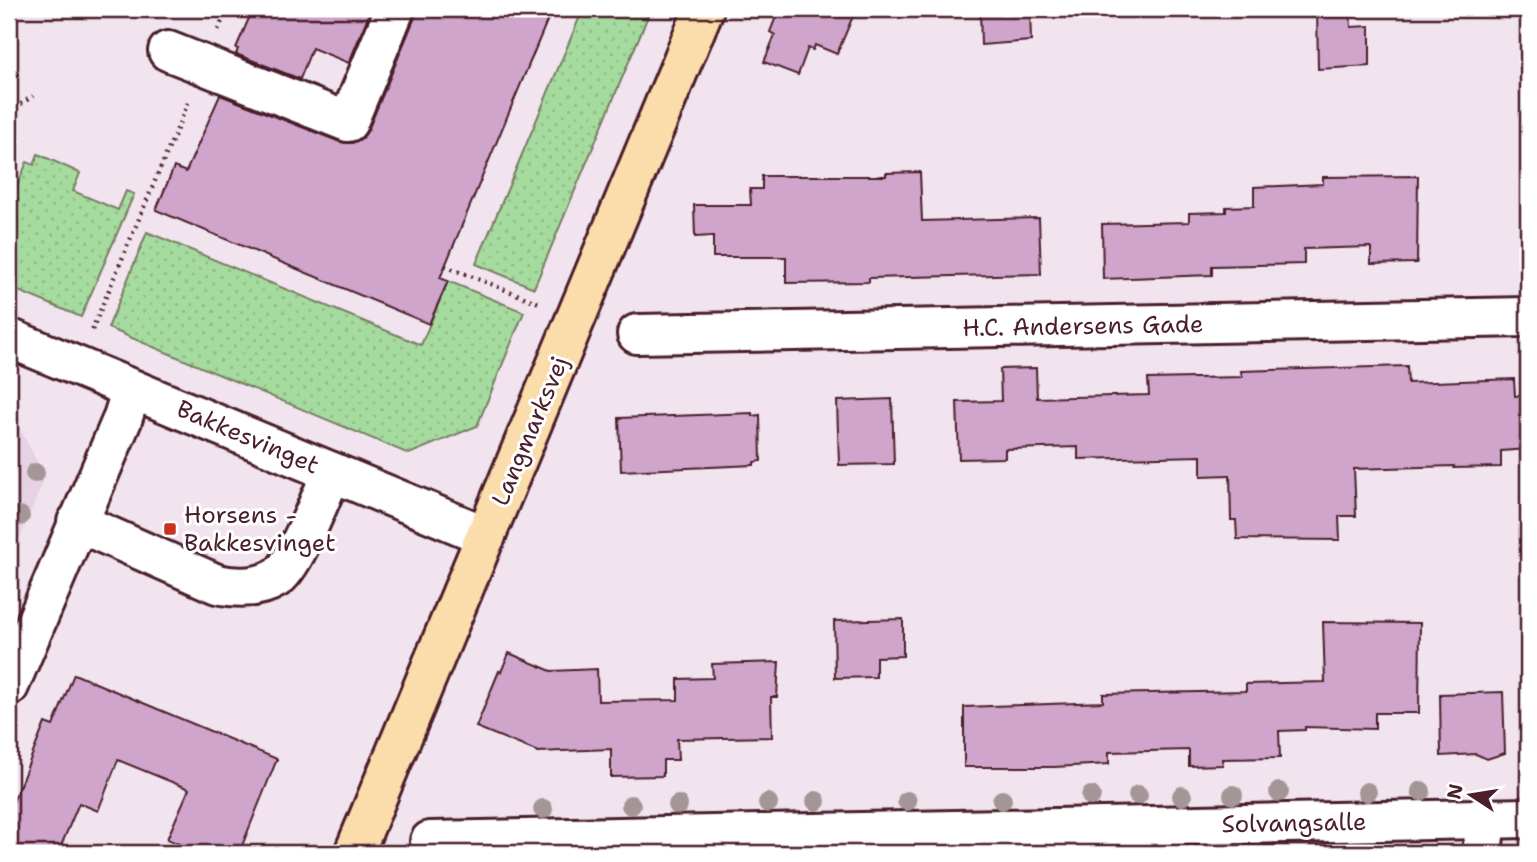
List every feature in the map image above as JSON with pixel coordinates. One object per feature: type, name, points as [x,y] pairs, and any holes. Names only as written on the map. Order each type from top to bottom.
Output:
[{"type":"main road","name":"Langmarksvej","points":[[354,853],[704,9]]},
{"type":"street","points":[[167,51],[348,122],[395,9]]},
{"type":"street","name":"H.C. Andersens Gade","points":[[637,334],[1528,317]]},
{"type":"street","name":"Bakkesvinget","points":[[9,338],[486,536]]},
{"type":"street","points":[[9,686],[132,389]]},
{"type":"street","points":[[77,522],[217,584],[237,588],[258,584],[278,578],[292,561],[332,472]]},
{"type":"street","name":"Solvangsalle","points":[[430,841],[1484,836],[1528,818]]},
{"type":"path","points":[[77,366],[227,9]]},
{"type":"path","points":[[9,111],[33,96]]},
{"type":"path","points":[[445,265],[577,319]]},
{"type":"shaded area","points":[[9,407],[45,477],[9,565]]},
{"type":"green space","points":[[583,9],[651,9],[534,288],[476,264]]},
{"type":"green space","points":[[38,154],[80,173],[73,191],[118,210],[126,191],[134,194],[81,317],[9,287],[9,205],[27,162],[34,165]]},
{"type":"green space","points":[[147,232],[421,345],[448,281],[524,312],[477,426],[409,454],[108,328]]},
{"type":"building","points":[[253,9],[371,9],[349,63],[312,48],[300,79],[236,54],[236,48]]},
{"type":"building","points":[[416,9],[552,9],[440,278],[448,281],[429,324],[156,210],[174,167],[186,172],[220,95],[340,142],[352,143],[362,139],[415,17]]},
{"type":"building","points":[[779,9],[856,9],[837,54],[815,45],[813,50],[808,48],[798,75],[764,62],[775,35],[770,32]]},
{"type":"building","points":[[980,9],[1030,9],[1031,41],[981,45]]},
{"type":"building","points":[[1317,9],[1350,9],[1351,27],[1370,26],[1370,66],[1318,69]]},
{"type":"building","points":[[920,172],[922,221],[1039,218],[1041,274],[786,283],[786,257],[713,257],[713,236],[695,237],[694,205],[751,205],[750,189],[762,189],[762,176],[886,176],[886,173]]},
{"type":"building","points":[[1418,176],[1417,263],[1371,264],[1371,247],[1304,249],[1304,264],[1212,266],[1212,275],[1103,279],[1102,224],[1189,222],[1189,213],[1226,212],[1226,207],[1254,206],[1254,187],[1323,184],[1323,177]]},
{"type":"building","points":[[1407,366],[1408,383],[1514,379],[1515,396],[1528,395],[1528,449],[1501,451],[1501,467],[1354,469],[1356,516],[1339,516],[1340,540],[1237,539],[1236,520],[1231,520],[1230,475],[1201,476],[1201,456],[1078,459],[1078,447],[1005,449],[1005,458],[959,459],[957,402],[1001,401],[1000,369],[1036,368],[1037,398],[1149,395],[1148,379],[1242,377],[1241,371]]},
{"type":"building","points":[[892,399],[894,464],[839,465],[837,401]]},
{"type":"building","points":[[752,413],[752,416],[760,415],[761,461],[754,462],[754,465],[621,471],[619,418]]},
{"type":"building","points":[[903,619],[903,656],[876,657],[876,677],[835,678],[834,621]]},
{"type":"building","points":[[1323,622],[1420,623],[1419,713],[1375,713],[1375,729],[1305,727],[1305,730],[1279,731],[1280,758],[1222,759],[1223,765],[1189,766],[1189,750],[1109,752],[1109,764],[964,767],[964,707],[1103,702],[1103,694],[1246,691],[1246,684],[1325,682]]},
{"type":"building","points":[[509,653],[551,671],[597,669],[598,701],[678,700],[678,679],[713,678],[712,664],[779,662],[777,697],[771,697],[772,737],[677,739],[678,760],[663,760],[663,776],[611,777],[611,749],[538,752],[476,727]]},
{"type":"building","points":[[74,674],[277,759],[239,853],[200,853],[167,839],[189,789],[118,760],[98,811],[79,803],[58,853],[9,853],[9,812],[45,723],[53,726]]},
{"type":"building","points":[[1503,692],[1505,753],[1487,759],[1476,754],[1441,756],[1440,694]]},
{"type":"place","name":"Horsens - Bakkesvinget","points":[[170,529]]}]
